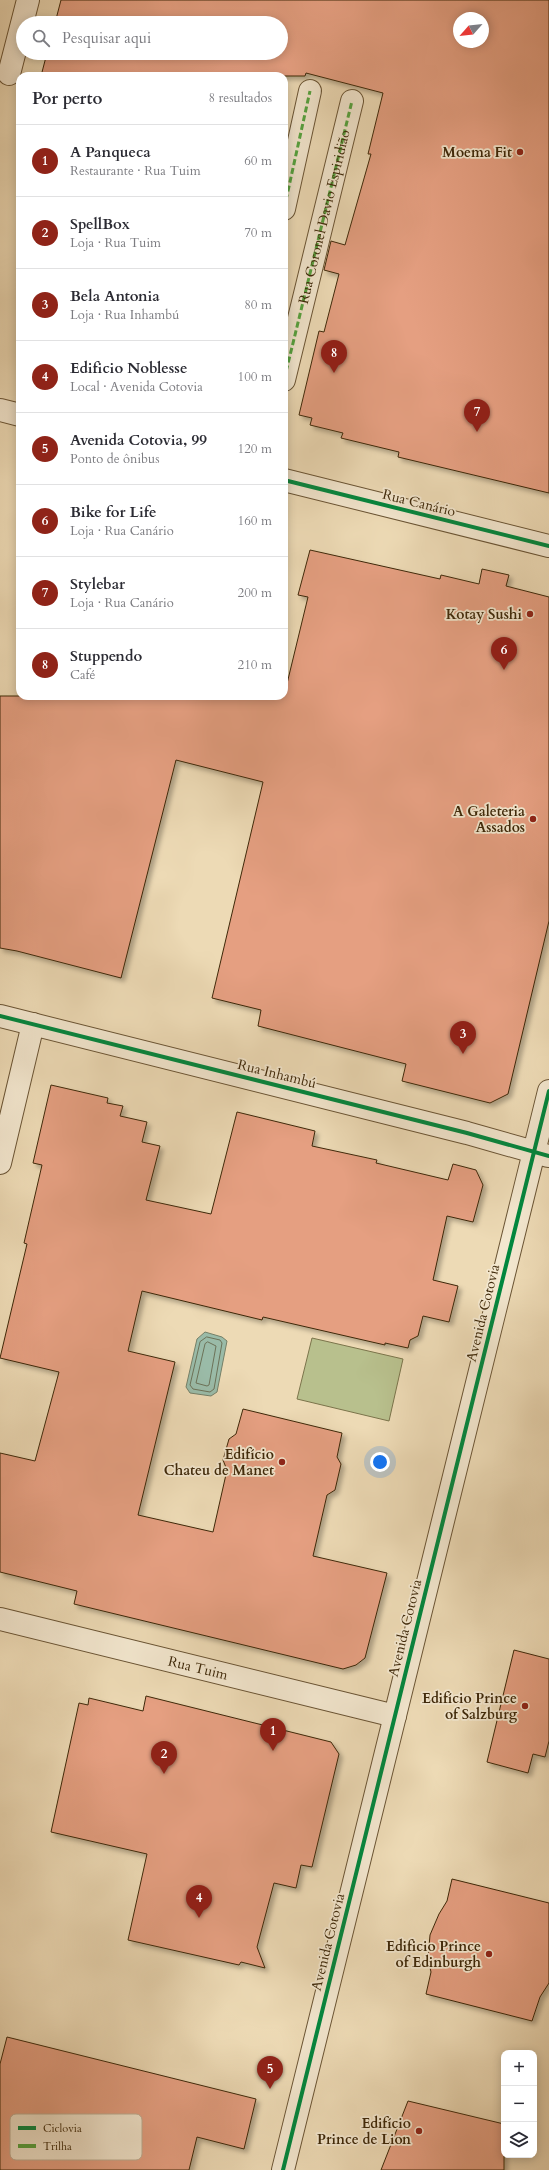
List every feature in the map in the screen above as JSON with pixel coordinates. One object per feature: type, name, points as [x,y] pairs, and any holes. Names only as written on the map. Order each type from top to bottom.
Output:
[{"type":"street","points":[[24,16],[28,0]]},
{"type":"street","points":[[9,74],[16,47]]},
{"type":"street","points":[[288,191],[310,91]]},
{"type":"street","name":"Rua Coronel Davio Espiridião","points":[[288,364],[352,101]]},
{"type":"street","points":[[0,410],[16,414]]},
{"type":"street","name":"Rua Canário","points":[[288,481],[549,546]]},
{"type":"street","name":"Rua Inhambú","points":[[0,1016],[542,1154]]},
{"type":"street","points":[[0,1163],[33,1024]]},
{"type":"street","name":"Avenida Cotovia","points":[[283,2170],[395,1716],[542,1154],[549,1091]]},
{"type":"street","name":"Rua Tuim","points":[[0,1619],[395,1716]]},
{"type":"green space","points":[[312,1338],[403,1359],[389,1421],[297,1399]]},
{"type":"water","points":[[205,1332],[222,1337],[227,1341],[217,1392],[211,1396],[190,1393],[186,1387],[197,1339]]},
{"type":"building","points":[[61,0],[549,0],[549,493],[398,457],[399,452],[341,438],[343,433],[310,425],[312,418],[299,415],[319,331],[324,332],[339,274],[324,270],[331,241],[345,245],[371,154],[368,154],[383,93],[306,73],[305,76],[288,76],[288,72],[42,72],[45,60],[288,60],[288,16],[57,16]]},
{"type":"building","points":[[310,550],[440,579],[441,575],[479,584],[482,569],[509,575],[506,586],[549,597],[549,921],[508,1094],[490,1103],[402,1081],[406,1064],[258,1026],[261,1010],[212,998],[263,782],[176,760],[121,978],[0,948],[0,696],[16,696],[16,700],[288,700],[288,680],[308,597],[298,595]]},
{"type":"building","points":[[51,1085],[108,1098],[107,1103],[123,1106],[120,1116],[147,1122],[142,1142],[160,1146],[146,1200],[211,1214],[237,1112],[315,1131],[312,1146],[377,1160],[376,1163],[448,1180],[453,1164],[476,1170],[483,1185],[473,1222],[447,1216],[433,1280],[458,1286],[449,1322],[423,1316],[418,1336],[410,1340],[408,1348],[385,1343],[385,1345],[263,1317],[262,1320],[142,1291],[128,1351],[175,1362],[138,1515],[213,1532],[227,1470],[223,1460],[229,1439],[236,1434],[243,1409],[342,1433],[337,1457],[341,1464],[335,1490],[327,1495],[313,1556],[387,1573],[365,1658],[356,1665],[343,1669],[74,1604],[77,1591],[0,1572],[0,1453],[35,1461],[59,1372],[0,1358],[27,1244],[24,1243],[42,1165],[33,1163]]},
{"type":"building","name":"Edifício Prince of Salzburg","points":[[514,1650],[549,1659],[549,1741],[545,1757],[533,1754],[528,1773],[487,1762]]},
{"type":"building","points":[[146,1696],[331,1742],[339,1754],[312,1867],[301,1865],[296,1888],[274,1883],[257,1947],[265,1968],[241,1962],[239,1965],[128,1940],[147,1854],[51,1832],[79,1703],[88,1705],[89,1698],[143,1711]]},
{"type":"building","name":"Edificio Prince of Edinburgh","points":[[452,1879],[549,1903],[549,1983],[540,1997],[532,2021],[426,1994],[431,1972],[428,1959],[430,1935],[439,1914],[447,1901]]},
{"type":"building","points":[[7,2037],[256,2099],[244,2149],[197,2137],[189,2170],[0,2170],[0,2064]]},
{"type":"building","name":"Edifício Prince de Lion","points":[[408,2101],[501,2123],[501,2158],[504,2158],[504,2170],[381,2170]]},
{"type":"marked path","points":[[288,191],[310,91]]},
{"type":"marked path","points":[[288,364],[352,101]]},
{"type":"cycle path","points":[[288,481],[549,546]]},
{"type":"cycle path","points":[[0,1016],[467,1133],[549,1156]]},
{"type":"cycle path","points":[[283,2170],[549,1091]]},
{"type":"place","name":"Moema Fit","points":[[520,152]]},
{"type":"place","name":"Stuppendo","points":[[334,373]]},
{"type":"place","name":"Stylebar","points":[[477,432]]},
{"type":"place","name":"Kotay Sushi","points":[[530,614]]},
{"type":"place","name":"Bike for Life","points":[[504,670]]},
{"type":"place","name":"A Galeteria Assados","points":[[533,819]]},
{"type":"place","name":"Bela Antonia","points":[[463,1054]]},
{"type":"place","name":"Edifício Chateu de Manet","points":[[282,1462]]},
{"type":"place","name":"Edifício Prince of Salzburg","points":[[525,1706]]},
{"type":"place","name":"A Panqueca","points":[[273,1751]]},
{"type":"place","name":"SpellBox","points":[[164,1774]]},
{"type":"place","name":"Edificio Noblesse","points":[[199,1918]]},
{"type":"place","name":"Edificio Prince of Edinburgh","points":[[489,1954]]},
{"type":"place","name":"Avenida Cotovia, 99","points":[[270,2089]]},
{"type":"place","name":"Edifício Prince de Lion","points":[[419,2131]]}]
